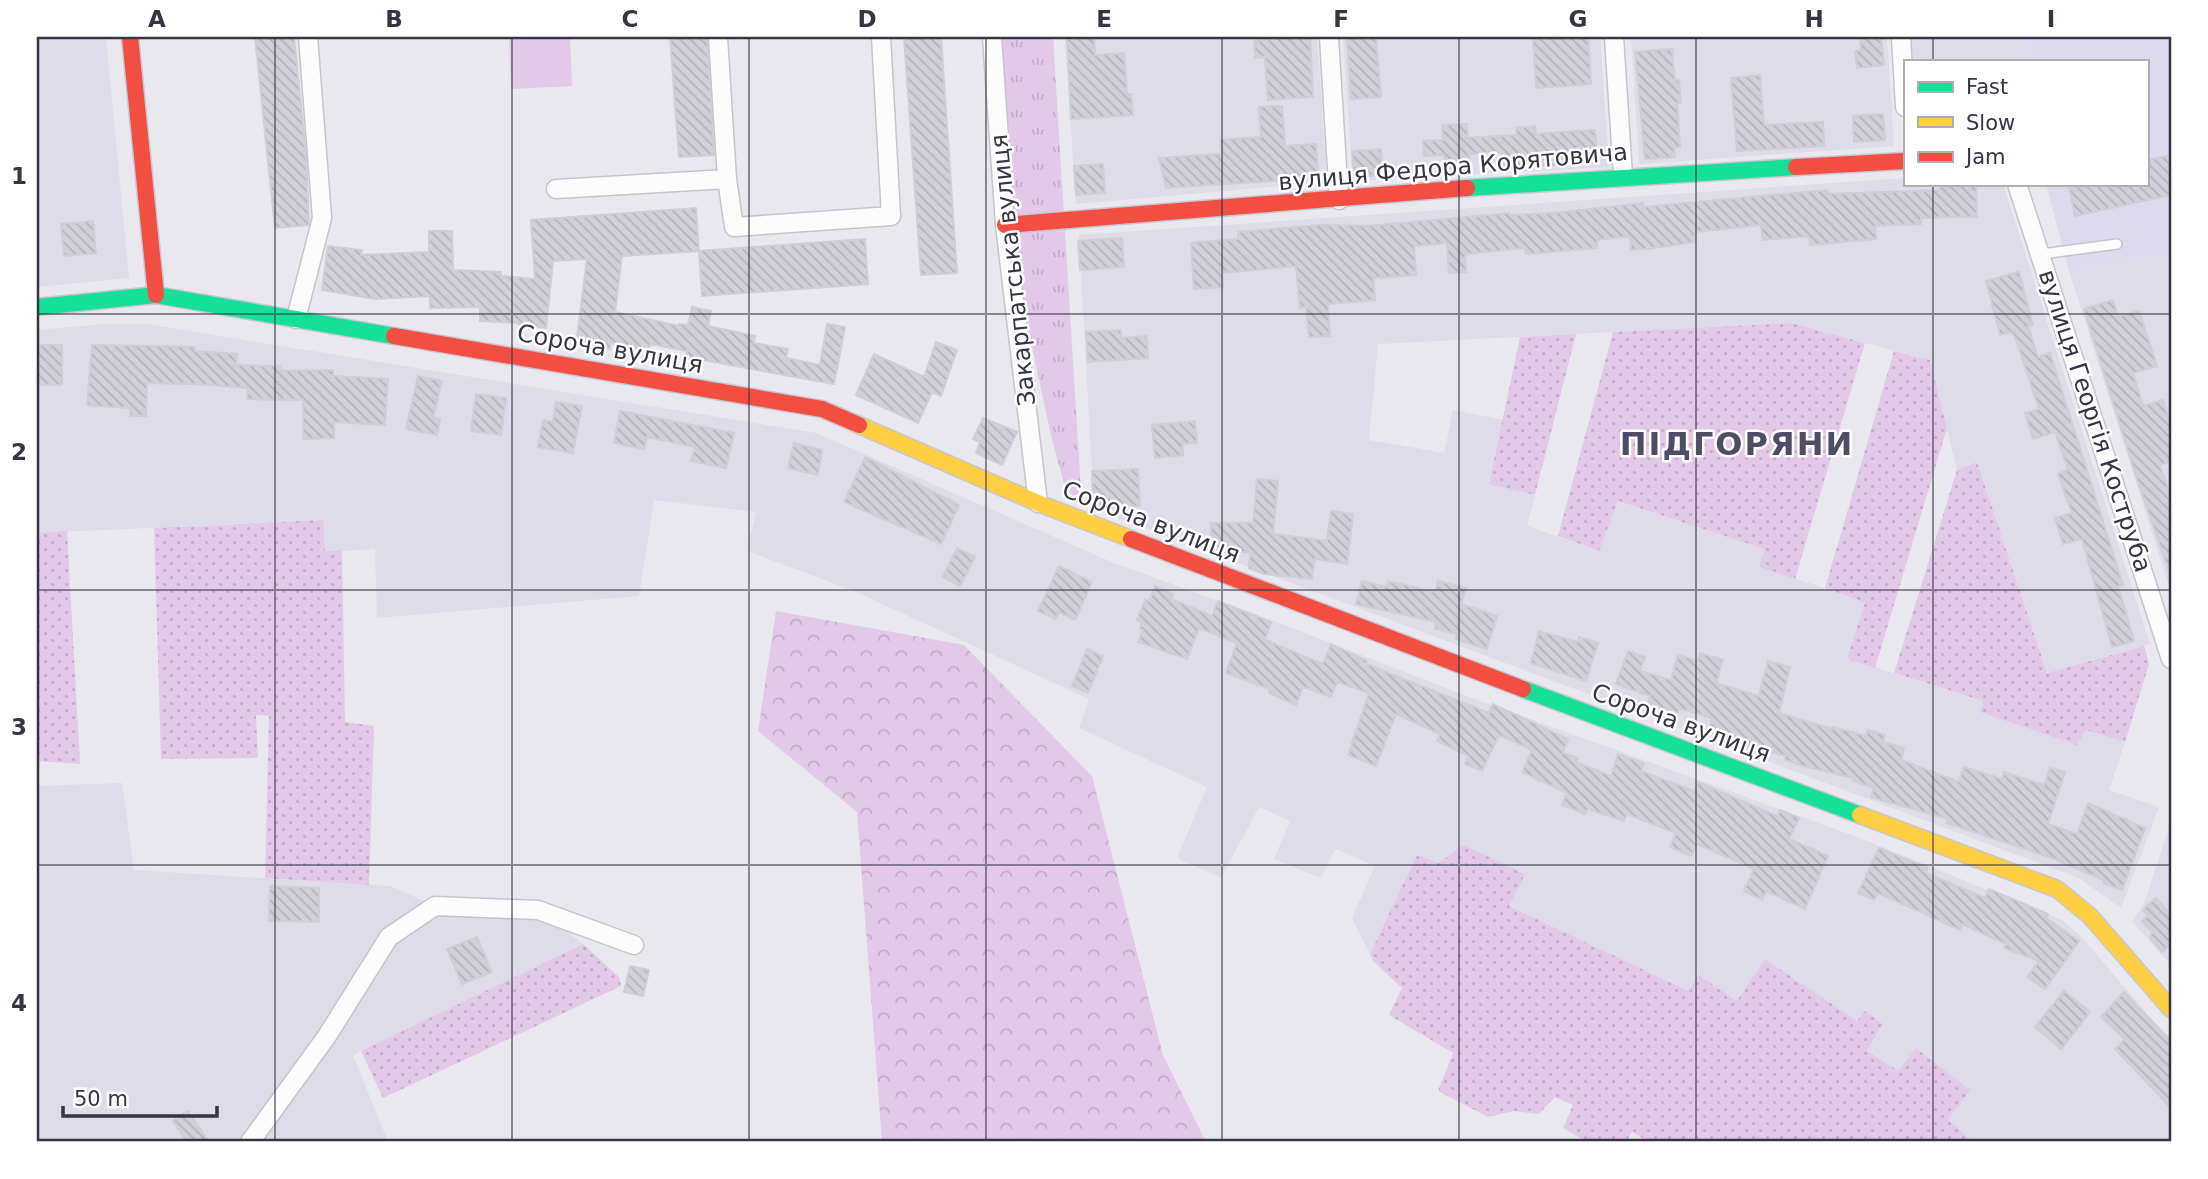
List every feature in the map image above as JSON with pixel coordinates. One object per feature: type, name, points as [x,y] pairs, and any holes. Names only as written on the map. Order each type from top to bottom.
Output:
[{"type":"main road","points":[[130,37],[156,295]]},
{"type":"main road","name":"вулиця Федора Корятовича","points":[[1005,225],[1623,176],[1904,161]]},
{"type":"main road","name":"Сороча вулиця","points":[[37,307],[156,295],[822,409],[1038,503],[1330,616],[2057,889],[2090,916],[2171,1009]]},
{"type":"street","points":[[296,319],[322,218],[308,37]]},
{"type":"street","points":[[718,37],[727,179],[734,227],[891,216],[881,37]]},
{"type":"street","name":"Закарпатська вулиця","points":[[992,37],[1005,225],[1038,503]]},
{"type":"street","points":[[1329,37],[1339,200]]},
{"type":"street","points":[[1614,37],[1623,176]]},
{"type":"street","points":[[1901,37],[1904,90]]},
{"type":"street","points":[[556,189],[727,179]]},
{"type":"street","name":"вулиця Георгія Коструба","points":[[2018,186],[2042,254],[2171,659]]},
{"type":"street","points":[[250,1142],[327,1036],[389,936],[435,906],[537,910],[634,945]]},
{"type":"lane","points":[[2042,254],[2117,244]]},
{"type":"shaded area","points":[[37,37],[106,37],[129,278],[37,287]]},
{"type":"shaded area","points":[[1065,37],[1317,37],[1327,182],[1076,204]]},
{"type":"shaded area","points":[[1343,37],[1600,37],[1609,167],[1353,181]]},
{"type":"shaded area","points":[[1631,37],[1887,37],[1894,146],[1639,164]]},
{"type":"shaded area","points":[[1909,37],[2027,37],[2029,60],[1911,60]]},
{"type":"shaded area","points":[[2027,37],[2171,37],[2171,254],[2069,271],[2047,186],[2148,186],[2148,60],[2029,60]]},
{"type":"shaded area","points":[[1904,178],[1904,186],[2004,186],[2150,644],[2047,673],[1977,462],[1957,470],[1930,360],[1791,323],[1378,344],[1369,440],[1444,453],[1453,410],[1503,420],[1489,483],[1535,495],[1527,526],[1599,551],[1617,501],[1766,549],[1759,567],[1865,601],[1848,659],[1983,701],[1981,712],[2077,745],[2086,730],[2125,742],[2109,790],[2159,807],[2121,908],[2079,878],[1094,509],[1079,235]]},
{"type":"shaded area","points":[[2171,254],[2171,593],[2069,271]]},
{"type":"shaded area","points":[[104,324],[146,324],[816,433],[1114,563],[1282,624],[1461,694],[1860,838],[2062,920],[2081,936],[2171,1042],[2171,1142],[1974,1142],[1948,1120],[1969,1090],[1916,1049],[1898,1071],[1867,1049],[1883,1024],[1865,1011],[1857,1021],[1765,959],[1737,1001],[1698,976],[1690,991],[1509,906],[1450,856],[1439,863],[1417,855],[1370,954],[1352,918],[1375,866],[1335,849],[1321,878],[1274,859],[1290,821],[1259,807],[1221,878],[1177,858],[1207,787],[1079,728],[1089,699],[854,591],[747,551],[756,512],[654,500],[639,596],[377,618],[375,549],[325,552],[322,520],[37,533],[37,330]]},
{"type":"shaded area","points":[[122,783],[134,870],[390,886],[435,906],[538,910],[583,944],[353,1055],[388,1142],[37,1142],[37,786]]},
{"type":"shaded area","points":[[2171,821],[2171,965],[2132,922],[2145,901]]},
{"type":"green space","points":[[509,37],[570,37],[572,86],[511,89]]},
{"type":"green space","points":[[997,37],[1053,37],[1082,508],[1065,487],[1051,436],[1020,290]]},
{"type":"green space","points":[[1791,323],[1865,343],[1795,579],[1759,567],[1765,549],[1618,501],[1599,551],[1558,536],[1613,332]]},
{"type":"green space","points":[[1576,334],[1535,495],[1489,484],[1520,337]]},
{"type":"green space","points":[[1894,351],[1930,360],[1947,428],[1875,668],[1847,659],[1865,602],[1825,588]]},
{"type":"green space","points":[[1977,462],[2047,673],[2144,646],[2149,664],[2125,742],[2086,730],[2077,745],[1980,712],[1983,701],[1894,673],[1957,470]]},
{"type":"green space","points":[[323,520],[325,551],[342,551],[345,722],[374,726],[369,885],[265,878],[269,716],[256,715],[258,758],[161,759],[154,528]]},
{"type":"green space","points":[[67,531],[80,764],[37,761],[37,533]]},
{"type":"green space","points":[[776,611],[964,645],[1092,776],[1163,1055],[1206,1142],[882,1142],[857,812],[758,731]]},
{"type":"green space","points":[[1463,845],[1525,874],[1509,906],[1689,991],[1698,975],[1737,1001],[1765,959],[1857,1021],[1865,1011],[1883,1024],[1867,1050],[1898,1071],[1916,1048],[1970,1090],[1948,1120],[1974,1142],[1649,1142],[1632,1132],[1626,1142],[1587,1142],[1563,1128],[1573,1105],[1555,1097],[1539,1114],[1514,1111],[1488,1117],[1438,1091],[1453,1053],[1389,1015],[1402,988],[1373,961],[1370,954],[1417,855],[1439,863]]},
{"type":"green space","points":[[583,944],[619,977],[621,986],[383,1098],[361,1051]]},
{"type":"building","points":[[255,37],[294,37],[306,155],[309,225],[275,228]]},
{"type":"building","points":[[670,37],[707,37],[714,155],[679,157]]},
{"type":"building","points":[[904,37],[941,37],[957,273],[921,275]]},
{"type":"building","points":[[1094,37],[1095,55],[1124,53],[1127,94],[1131,94],[1133,115],[1071,119],[1067,39]]},
{"type":"building","points":[[1268,37],[1310,37],[1313,97],[1268,100],[1265,57],[1255,58],[1254,41],[1268,40]]},
{"type":"building","points":[[1347,37],[1376,37],[1381,97],[1351,99]]},
{"type":"building","points":[[1533,37],[1588,37],[1591,84],[1536,88]]},
{"type":"building","points":[[1881,37],[1884,65],[1857,68],[1855,51],[1861,51],[1860,38]]},
{"type":"building","points":[[1672,49],[1675,81],[1679,80],[1681,103],[1677,103],[1680,147],[1674,148],[1675,157],[1645,159],[1635,52]]},
{"type":"building","points":[[1760,75],[1764,125],[1823,122],[1824,146],[1737,151],[1731,78]]},
{"type":"building","points":[[1282,106],[1285,146],[1316,144],[1318,178],[1166,188],[1159,158],[1222,154],[1221,140],[1261,137],[1259,107]]},
{"type":"building","points":[[1883,114],[1885,140],[1854,142],[1853,116]]},
{"type":"building","points":[[1467,124],[1468,138],[1517,135],[1516,128],[1535,126],[1536,134],[1595,130],[1597,162],[1504,168],[1502,152],[1469,154],[1470,168],[1445,169],[1444,155],[1424,156],[1423,141],[1443,140],[1442,125]]},
{"type":"building","points":[[1381,149],[1382,175],[1354,177],[1352,151]]},
{"type":"building","points":[[2171,155],[2171,195],[2075,216],[2068,186],[2148,186],[2148,160]]},
{"type":"building","points":[[1103,164],[1105,193],[1076,195],[1074,166]]},
{"type":"building","points":[[1940,186],[1976,186],[1977,217],[1921,218],[1921,224],[1875,226],[1876,239],[1810,245],[1809,236],[1763,240],[1761,225],[1695,232],[1696,242],[1647,249],[1631,250],[1630,236],[1597,240],[1597,248],[1526,254],[1525,248],[1465,254],[1466,272],[1449,273],[1447,243],[1414,246],[1416,275],[1373,278],[1375,300],[1328,304],[1330,336],[1309,337],[1306,307],[1300,308],[1296,266],[1222,273],[1223,287],[1194,289],[1191,243],[1238,239],[1238,232],[1321,225],[1369,226],[1509,213],[1555,213],[1643,203],[1643,207],[1827,190],[1828,194],[1940,190]]},
{"type":"building","points":[[696,208],[699,251],[622,256],[615,312],[679,326],[688,325],[692,307],[711,311],[708,326],[755,336],[754,343],[788,349],[786,358],[820,365],[827,324],[845,327],[834,384],[686,357],[687,351],[650,344],[649,351],[611,343],[610,349],[576,345],[587,259],[553,261],[546,328],[519,325],[520,323],[480,321],[480,307],[430,308],[430,296],[375,299],[322,290],[328,246],[362,250],[361,255],[429,252],[429,231],[452,231],[453,270],[501,272],[501,276],[535,279],[531,220]]},
{"type":"building","points":[[93,221],[96,253],[64,256],[61,224]]},
{"type":"building","points":[[1122,238],[1124,267],[1080,270],[1078,241]]},
{"type":"building","points":[[865,239],[868,284],[702,296],[699,251]]},
{"type":"building","points":[[2019,272],[2033,325],[2028,326],[2038,357],[2050,353],[2123,585],[2118,586],[2134,641],[2112,647],[2082,539],[2063,544],[2055,518],[2072,513],[2058,474],[2068,470],[2055,432],[2033,439],[2025,413],[2039,409],[2015,337],[2011,332],[2000,335],[1986,281]]},
{"type":"building","points":[[2113,300],[2118,317],[2139,311],[2157,366],[2133,373],[2143,406],[2163,400],[2171,426],[2171,461],[2160,465],[2171,499],[2171,568],[2168,569],[2084,309]]},
{"type":"building","points":[[1121,330],[1121,338],[1147,336],[1148,358],[1088,362],[1086,332]]},
{"type":"building","points":[[936,342],[957,350],[941,396],[932,392],[918,423],[856,395],[874,354],[924,377]]},
{"type":"building","points":[[37,345],[62,345],[62,385],[37,385]]},
{"type":"building","points":[[92,345],[195,347],[195,351],[237,354],[236,365],[280,366],[280,371],[333,370],[333,376],[388,379],[385,425],[334,422],[334,438],[303,439],[303,400],[247,399],[248,388],[194,384],[147,383],[146,416],[130,416],[130,408],[87,405]]},
{"type":"building","points":[[418,376],[442,381],[433,418],[440,419],[437,435],[406,429]]},
{"type":"building","points":[[476,394],[506,398],[501,435],[471,431]]},
{"type":"building","points":[[556,402],[582,406],[573,453],[538,447],[543,420],[553,422]]},
{"type":"building","points":[[620,411],[734,433],[726,468],[691,461],[695,447],[647,437],[644,449],[614,443]]},
{"type":"building","points":[[983,418],[1017,432],[1002,465],[976,453],[980,442],[973,439]]},
{"type":"building","points":[[1195,421],[1197,443],[1182,444],[1183,455],[1155,458],[1152,425]]},
{"type":"building","points":[[794,443],[822,450],[818,475],[788,468]]},
{"type":"building","points":[[865,457],[959,505],[941,544],[844,502]]},
{"type":"building","points":[[1138,469],[1140,506],[1093,508],[1092,471]]},
{"type":"building","points":[[1257,479],[1278,481],[1273,534],[1327,541],[1331,511],[1353,514],[1347,564],[1315,559],[1312,579],[1264,574],[1249,568],[1250,552],[1211,552],[1211,523],[1253,523]]},
{"type":"building","points":[[957,548],[975,557],[960,586],[943,577]]},
{"type":"building","points":[[1059,566],[1092,582],[1075,620],[1059,612],[1055,619],[1038,611]]},
{"type":"building","points":[[1362,581],[1386,587],[1388,581],[1435,592],[1438,581],[1466,588],[1461,604],[1497,616],[1487,649],[1456,639],[1457,634],[1435,629],[1436,622],[1356,604]]},
{"type":"building","points":[[1155,586],[1173,594],[1171,599],[1212,616],[1218,601],[1271,622],[1265,640],[1323,664],[1331,644],[1367,661],[1366,664],[1489,713],[1493,704],[1568,739],[1563,753],[1578,758],[1576,762],[1611,776],[1618,754],[1644,763],[1641,771],[1694,791],[1698,782],[1777,816],[1780,810],[1799,818],[1789,839],[1828,856],[1805,909],[1766,891],[1762,900],[1744,891],[1754,869],[1697,844],[1691,856],[1670,847],[1676,833],[1627,814],[1624,821],[1588,809],[1585,814],[1562,805],[1567,793],[1522,772],[1532,750],[1499,735],[1482,771],[1465,764],[1469,756],[1437,741],[1440,734],[1396,714],[1376,766],[1348,755],[1369,693],[1337,682],[1331,697],[1303,687],[1296,705],[1269,693],[1270,689],[1226,673],[1237,643],[1199,628],[1187,659],[1138,642],[1143,630],[1140,629],[1142,622],[1137,620],[1145,600],[1149,601]]},
{"type":"building","points":[[1539,631],[1577,642],[1579,637],[1598,643],[1586,681],[1531,663]]},
{"type":"building","points":[[1087,649],[1103,656],[1088,693],[1072,686]]},
{"type":"building","points":[[1628,651],[1645,657],[1640,671],[1671,680],[1678,655],[1698,661],[1700,653],[1723,660],[1716,683],[1759,696],[1768,661],[1790,667],[1779,713],[1832,729],[1833,727],[1866,736],[1868,730],[1885,735],[1883,742],[1904,748],[1901,760],[1959,782],[1964,767],[2002,779],[2004,772],[2044,785],[2050,768],[2065,772],[2048,824],[2077,834],[2088,803],[2145,828],[2122,890],[2049,857],[1947,823],[1948,819],[1871,797],[1874,788],[1853,781],[1854,778],[1807,767],[1785,760],[1786,756],[1746,746],[1747,741],[1708,730],[1712,718],[1679,708],[1678,713],[1647,704],[1650,696],[1616,684]]},
{"type":"building","points":[[1879,848],[1928,868],[1926,873],[1985,898],[1989,889],[2048,914],[2046,918],[2079,941],[2045,989],[2027,977],[2039,961],[2004,948],[2006,944],[1962,924],[1960,930],[1878,893],[1874,900],[1858,893]]},
{"type":"building","points":[[270,886],[319,888],[319,922],[269,921]]},
{"type":"building","points":[[2156,898],[2171,915],[2171,944],[2162,952],[2150,938],[2152,932],[2142,921],[2148,916],[2143,910]]},
{"type":"building","points":[[477,937],[492,972],[462,984],[447,949]]},
{"type":"building","points":[[630,966],[649,970],[643,996],[624,992]]},
{"type":"building","points":[[2064,991],[2090,1012],[2061,1049],[2035,1027]]},
{"type":"building","points":[[2124,992],[2171,1041],[2171,1108],[2115,1049],[2125,1039],[2101,1017]]},
{"type":"building","points":[[188,1111],[209,1142],[187,1142],[173,1121]]},
{"type":"traffic: fast","points":[[1467,188],[1796,167]]},
{"type":"traffic: fast","points":[[37,307],[156,295],[394,336]]},
{"type":"traffic: fast","points":[[1523,689],[1860,815]]},
{"type":"traffic: slow","points":[[859,425],[1038,503],[1131,539]]},
{"type":"traffic: slow","points":[[1860,815],[2057,889],[2090,916],[2171,1009]]},
{"type":"traffic: jam","points":[[130,37],[156,295]]},
{"type":"traffic: jam","points":[[1796,167],[1904,161]]},
{"type":"traffic: jam","points":[[1005,225],[1467,188]]},
{"type":"traffic: jam","points":[[394,336],[822,409],[859,425]]},
{"type":"traffic: jam","points":[[1131,539],[1523,689]]},
{"type":"district","name":"ПІДГОРЯНИ","points":[[1737,444]]}]
